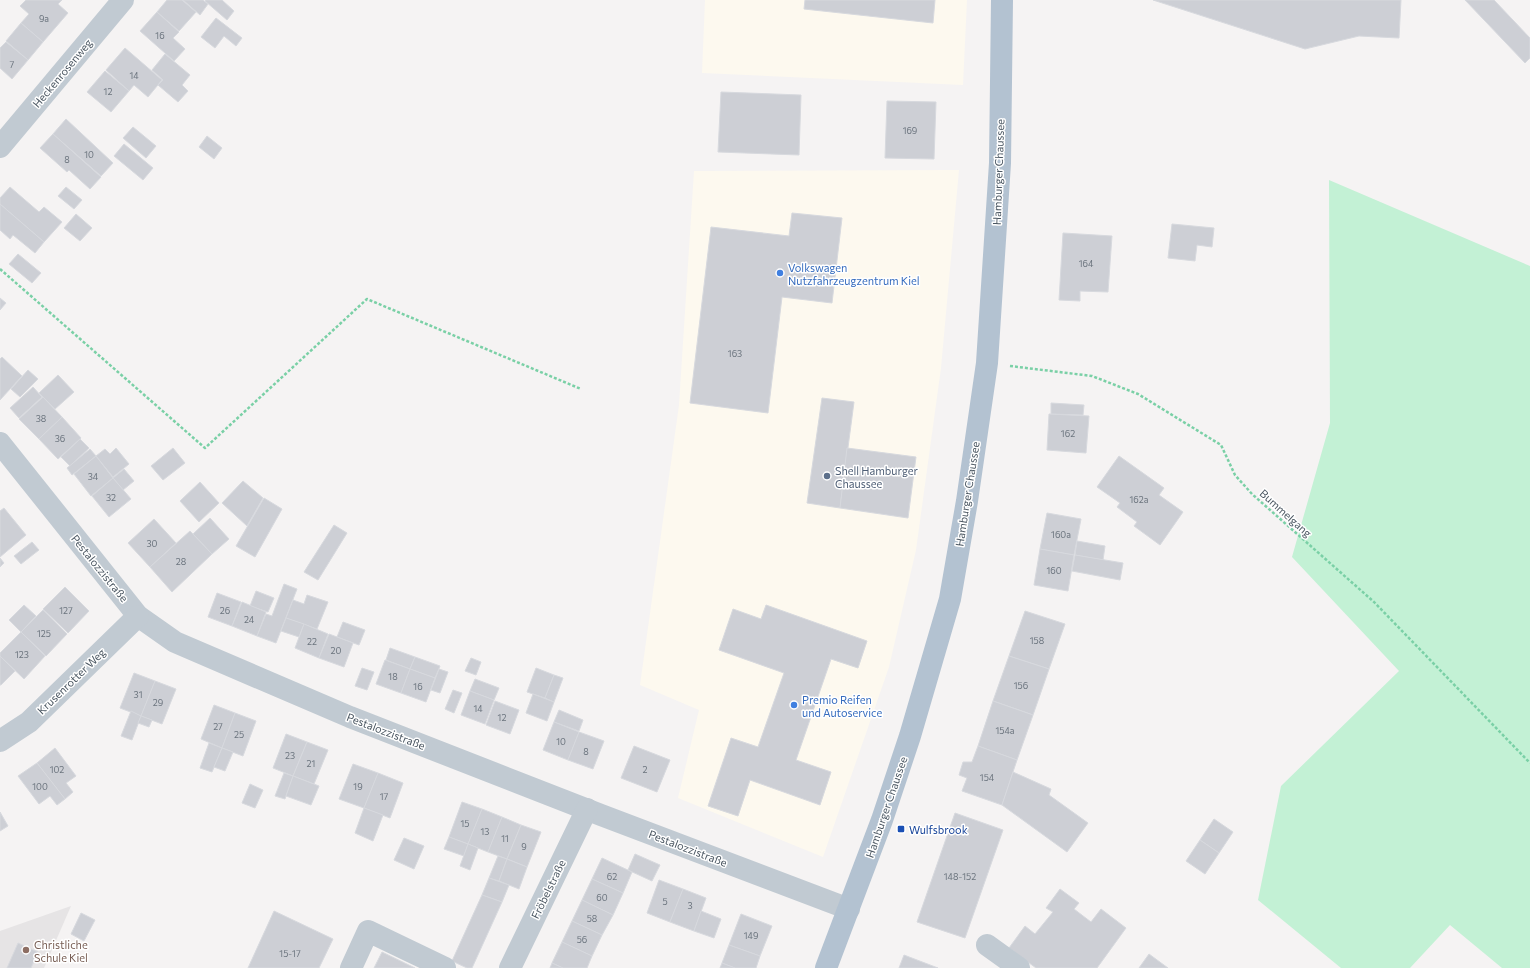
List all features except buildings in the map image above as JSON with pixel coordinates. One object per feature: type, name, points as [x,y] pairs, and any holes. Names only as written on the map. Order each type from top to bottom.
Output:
[{"type":"main road","name":"Hamburger Chaussee","points":[[826,968],[849,909],[910,736],[950,599],[967,500],[987,363],[1000,163],[1002,0]]},
{"type":"street","name":"Heckenrosenweg","points":[[0,147],[123,0]]},
{"type":"street","name":"Pestalozzistraße","points":[[0,443],[138,616],[175,642],[342,714],[849,909]]},
{"type":"street","name":"Krusenrotter Weg","points":[[0,741],[29,722],[138,616]]},
{"type":"street","name":"Fröbelstraße","points":[[510,968],[587,809]]},
{"type":"street","points":[[351,968],[368,931],[445,968]]},
{"type":"street","points":[[987,945],[1019,968]]},
{"type":"path","points":[[0,269],[205,448],[367,299],[581,389]]},
{"type":"path","name":"Bummelgang","points":[[987,363],[1092,376],[1138,394],[1221,445],[1235,475],[1252,494],[1374,602],[1530,763]]},
{"type":"shaded area","points":[[705,0],[967,0],[963,85],[702,73]]},
{"type":"shaded area","points":[[959,170],[941,368],[916,550],[889,667],[823,857],[678,798],[699,710],[640,685],[679,405],[694,171]]},
{"type":"shaded area","name":"Christliche Schule Kiel","points":[[71,906],[44,968],[0,968],[0,931]]},
{"type":"green space","points":[[1329,180],[1530,266],[1530,968],[1502,968],[1450,925],[1410,968],[1341,968],[1258,900],[1281,786],[1399,671],[1292,557],[1330,423]]},
{"type":"place","name":"Volkswagen Nutzfahrzeugzentrum Kiel","points":[[780,273]]},
{"type":"place","name":"Shell Hamburger Chaussee","points":[[827,476]]},
{"type":"place","name":"Premio Reifen und Autoservice","points":[[794,705]]},
{"type":"place","name":"Wulfsbrook","points":[[901,829]]},
{"type":"place","name":"Christliche Schule Kiel","points":[[26,950]]}]
